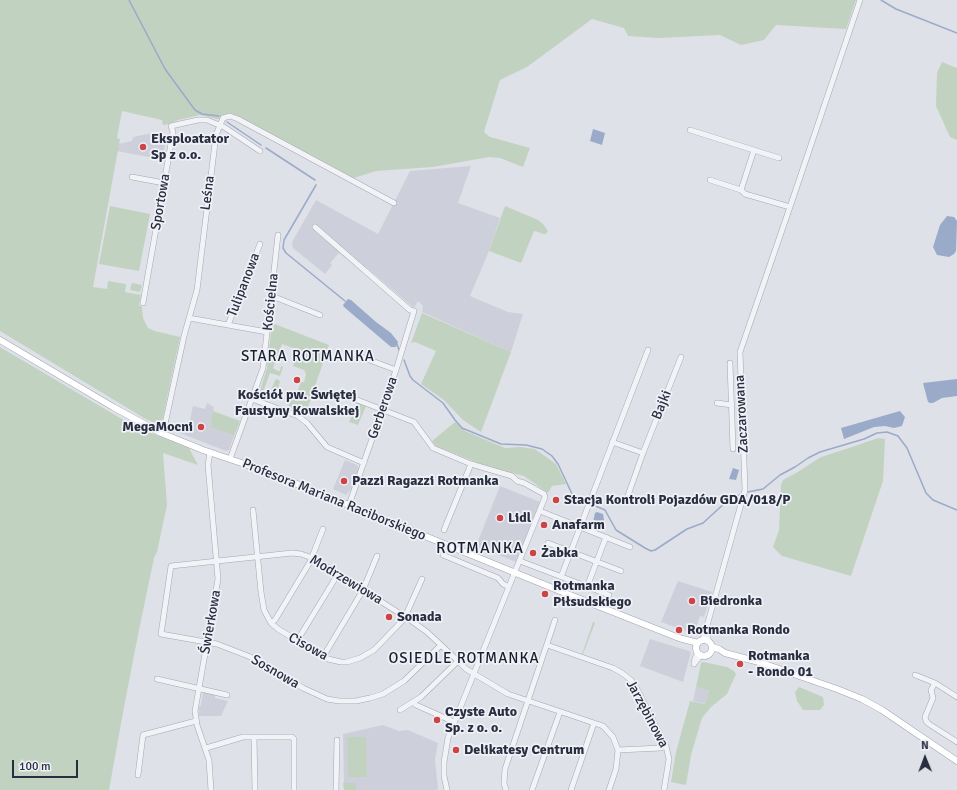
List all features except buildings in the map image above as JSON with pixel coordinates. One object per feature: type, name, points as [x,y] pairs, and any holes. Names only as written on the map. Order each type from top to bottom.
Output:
[{"type":"main road","name":"Profesora Mariana Raciborskiego","points":[[0,340],[119,411],[161,433],[265,471],[701,646]]},
{"type":"main road","points":[[701,646],[707,655],[711,649]]},
{"type":"main road","points":[[701,646],[711,649],[718,654],[725,653],[759,662],[862,699],[891,716],[957,761]]},
{"type":"street","name":"Zaczarowana","points":[[701,646],[746,488],[740,352],[860,0]]},
{"type":"street","points":[[260,151],[219,125],[224,117],[232,116],[394,203]]},
{"type":"street","name":"Sportowa","points":[[143,303],[173,132],[171,126],[198,120],[207,120],[219,125]]},
{"type":"street","name":"Leśna","points":[[161,433],[165,424],[188,318],[197,290],[215,142],[219,125]]},
{"type":"street","points":[[690,130],[779,158]]},
{"type":"street","points":[[741,190],[754,150]]},
{"type":"street","points":[[132,177],[164,183]]},
{"type":"street","points":[[710,180],[741,190],[746,194],[790,207]]},
{"type":"street","name":"Gerberowa","points":[[315,227],[410,310],[414,311],[383,410],[349,505]]},
{"type":"street","name":"Kościelna","points":[[230,459],[263,368],[278,235]]},
{"type":"street","name":"Tulipanowa","points":[[228,326],[260,244]]},
{"type":"street","points":[[271,297],[320,315]]},
{"type":"street","name":"Tulipanowa","points":[[188,318],[267,332]]},
{"type":"street","points":[[561,577],[648,350]]},
{"type":"street","points":[[351,353],[396,370]]},
{"type":"street","name":"Bajki","points":[[626,501],[643,453],[682,357]]},
{"type":"street","points":[[730,363],[733,449]]},
{"type":"street","points":[[340,395],[414,422],[433,448],[471,464],[512,476],[517,481],[542,492],[545,497],[448,738],[444,752],[444,776],[447,790]]},
{"type":"street","points":[[252,399],[295,414],[307,423],[327,447],[364,464]]},
{"type":"street","points":[[717,403],[732,405]]},
{"type":"street","points":[[612,442],[643,453]]},
{"type":"street","name":"Świerkowa","points":[[210,452],[208,465],[218,579],[208,642],[195,707],[196,721],[210,764],[211,790]]},
{"type":"street","points":[[444,530],[471,464]]},
{"type":"street","name":"Cisowa","points":[[253,510],[264,610],[271,623],[283,633],[323,657],[341,662],[360,658],[374,650],[405,616],[422,579]]},
{"type":"street","points":[[540,511],[630,547]]},
{"type":"street","points":[[271,623],[275,620],[312,558],[323,529]]},
{"type":"street","points":[[587,587],[606,537]]},
{"type":"street","points":[[548,543],[621,571]]},
{"type":"street","name":"Modrzewiowa","points":[[171,566],[217,560],[296,553],[312,558],[405,616],[423,629],[473,673],[508,694],[604,726],[613,737],[618,750]]},
{"type":"street","points":[[443,555],[498,578],[503,584],[509,587]]},
{"type":"street","points":[[323,657],[363,590],[377,556]]},
{"type":"street","points":[[520,560],[609,596]]},
{"type":"street","name":"Sosnowa","points":[[171,566],[161,634],[208,642],[254,658],[303,688],[332,700],[345,701],[370,698],[383,694],[398,686],[410,676],[440,645]]},
{"type":"street","points":[[297,641],[338,574]]},
{"type":"street","points":[[506,790],[504,776],[505,769],[555,620]]},
{"type":"street","name":"Jarzębinowa","points":[[547,645],[613,668],[626,676],[637,689],[666,746],[669,759],[664,790]]},
{"type":"street","points":[[400,710],[421,697],[458,661]]},
{"type":"street","points":[[915,675],[935,683],[957,697]]},
{"type":"street","points":[[156,679],[227,695]]},
{"type":"street","points":[[935,683],[931,690],[933,698],[927,712],[926,721],[957,742]]},
{"type":"street","points":[[414,702],[416,705],[454,722]]},
{"type":"street","points":[[532,790],[560,712]]},
{"type":"street","points":[[138,775],[144,735],[196,721]]},
{"type":"street","points":[[571,790],[594,723]]},
{"type":"street","points":[[206,748],[240,737],[292,737],[294,739],[294,790]]},
{"type":"street","points":[[254,737],[255,790]]},
{"type":"street","points":[[336,790],[337,740]]},
{"type":"street","points":[[610,790],[616,769],[618,750],[661,748],[666,746]]},
{"type":"shaded area","points":[[152,133],[154,139],[166,136],[164,151],[166,154],[165,160],[117,151],[119,144],[132,141],[133,137]]},
{"type":"shaded area","points":[[471,166],[458,203],[500,218],[489,251],[470,296],[508,312],[523,314],[511,352],[422,312],[423,306],[418,301],[414,308],[366,267],[362,272],[339,253],[330,263],[332,265],[325,274],[293,248],[292,242],[316,200],[378,234],[410,171]]},
{"type":"shaded area","points":[[207,403],[214,407],[210,427],[234,436],[229,450],[226,451],[180,433],[182,423],[189,425],[193,406],[205,409]]},
{"type":"shaded area","points":[[345,460],[357,465],[359,469],[352,488],[346,495],[333,489]]},
{"type":"shaded area","points":[[500,486],[540,502],[516,562],[476,546]]},
{"type":"shaded area","points":[[678,581],[712,592],[704,617],[700,616],[694,634],[661,622]]},
{"type":"shaded area","points":[[650,639],[691,652],[683,682],[640,666]]},
{"type":"shaded area","points":[[696,687],[709,691],[706,704],[693,701]]},
{"type":"shaded area","points":[[203,692],[215,695],[215,698],[228,701],[221,716],[199,715],[199,707],[201,705]]},
{"type":"shaded area","points":[[383,725],[399,731],[408,730],[438,743],[435,760],[437,790],[344,790],[343,734]]},
{"type":"green space","points":[[0,0],[856,0],[846,29],[776,25],[764,40],[741,45],[720,35],[659,38],[628,36],[624,28],[592,19],[527,67],[500,80],[484,132],[490,137],[530,148],[523,167],[500,158],[489,157],[433,167],[376,171],[354,178],[236,115],[217,119],[200,115],[163,125],[162,120],[122,111],[117,138],[120,139],[93,287],[107,289],[108,281],[126,284],[125,292],[141,295],[139,305],[142,307],[143,318],[148,328],[180,337],[161,426],[144,418],[0,331]]},
{"type":"green space","points":[[942,62],[957,68],[957,140],[950,137],[936,106],[937,73]]},
{"type":"green space","points":[[110,206],[150,214],[139,271],[99,264]]},
{"type":"green space","points":[[505,206],[538,220],[548,231],[544,234],[534,231],[521,263],[489,251]]},
{"type":"green space","points":[[132,283],[142,285],[140,292],[130,290]]},
{"type":"green space","points":[[422,313],[511,352],[481,432],[463,420],[444,400],[421,384],[436,351],[415,342],[411,343]]},
{"type":"green space","points":[[272,323],[329,345],[306,413],[302,414],[297,410],[288,407],[292,396],[294,394],[296,395],[301,382],[304,382],[306,374],[304,370],[293,366],[299,350],[282,344],[273,368],[280,371],[281,366],[283,367],[280,376],[270,373],[262,395],[259,394],[267,368]]},
{"type":"green space","points":[[0,347],[132,425],[189,448],[198,465],[163,453],[167,505],[139,630],[109,790],[0,790]]},
{"type":"green space","points":[[277,379],[280,381],[277,392],[271,390],[275,380]]},
{"type":"green space","points":[[357,402],[366,406],[358,425],[349,422]]},
{"type":"green space","points":[[213,411],[240,421],[234,436],[210,427]]},
{"type":"green space","points":[[455,422],[465,431],[505,448],[520,447],[535,449],[556,464],[566,484],[552,486],[548,493],[524,476],[488,467],[436,446],[432,441]]},
{"type":"green space","points":[[878,438],[885,439],[883,481],[851,576],[782,556],[773,547],[779,530],[781,485],[783,480],[821,457]]},
{"type":"green space","points":[[593,622],[595,623],[582,654]]},
{"type":"green space","points":[[703,662],[727,667],[736,674],[727,694],[711,707],[702,718],[691,755],[686,785],[671,782],[676,752],[690,701],[705,704],[709,691],[696,687],[701,663]]},
{"type":"green space","points":[[799,687],[823,697],[824,705],[820,710],[803,710],[797,701],[795,692]]},
{"type":"green space","points":[[347,737],[366,737],[367,777],[348,777]]},
{"type":"green space","points":[[343,783],[356,783],[356,790],[344,790]]},
{"type":"water","points":[[593,129],[605,133],[602,145],[590,141]]},
{"type":"water","points":[[947,216],[954,217],[957,221],[956,251],[949,257],[937,255],[933,247],[940,225]]},
{"type":"water","points":[[348,299],[391,333],[398,342],[396,347],[391,347],[344,307],[343,305]]},
{"type":"water","points":[[957,379],[957,396],[942,398],[933,403],[928,402],[923,383]]},
{"type":"water","points":[[900,411],[905,417],[902,426],[894,428],[885,426],[874,427],[844,439],[841,428]]},
{"type":"water","points":[[733,468],[739,470],[736,480],[729,479]]},
{"type":"water","points":[[597,512],[603,514],[604,520],[601,525],[593,522],[595,513]]},
{"type":"waterway","points":[[129,0],[165,69],[195,110],[202,114],[219,116]]},
{"type":"waterway","points":[[881,0],[896,9],[957,33]]},
{"type":"waterway","points":[[227,122],[261,145]]},
{"type":"waterway","points":[[266,148],[315,180]]},
{"type":"waterway","points":[[316,185],[284,240],[283,248],[286,253],[345,301]]},
{"type":"waterway","points":[[397,344],[399,350]]},
{"type":"waterway","points":[[404,360],[413,380],[443,403],[462,428],[501,444],[526,445],[542,449],[552,456],[558,464],[573,496],[585,502]]},
{"type":"waterway","points":[[748,492],[763,489],[780,475],[820,452],[864,439],[877,433],[887,432],[898,436],[907,448],[926,493],[933,500],[957,510]]},
{"type":"waterway","points":[[593,505],[605,510],[616,530],[651,551],[655,550],[687,529],[703,523],[726,502],[741,494]]},
{"type":"place","name":"Eksploatator Sp z o.o.","points":[[143,147]]},
{"type":"place","name":"Kościół pw. Świętej Faustyny Kowalskiej","points":[[297,380]]},
{"type":"place","name":"MegaMocni","points":[[201,427]]},
{"type":"place","name":"Pazzi Ragazzi Rotmanka","points":[[344,481]]},
{"type":"place","name":"Stacja Kontroli Pojazdów GDA/018/P","points":[[556,500]]},
{"type":"place","name":"Lidl","points":[[500,518]]},
{"type":"place","name":"Anafarm","points":[[544,525]]},
{"type":"place","name":"Żabka","points":[[533,553]]},
{"type":"place","name":"Rotmanka Piłsudskiego","points":[[545,594]]},
{"type":"place","name":"Biedronka","points":[[692,601]]},
{"type":"place","name":"Sonada","points":[[389,617]]},
{"type":"place","name":"Rotmanka Rondo","points":[[679,630]]},
{"type":"place","name":"Rotmanka - Rondo 01","points":[[740,664]]},
{"type":"place","name":"Czyste Auto Sp. z o. o.","points":[[437,720]]},
{"type":"place","name":"Delikatesy Centrum","points":[[456,750]]},
{"type":"district","name":"STARA ROTMANKA","points":[[308,357]]},
{"type":"district","name":"ROTMANKA","points":[[480,549]]},
{"type":"district","name":"OSIEDLE ROTMANKA","points":[[464,659]]}]
